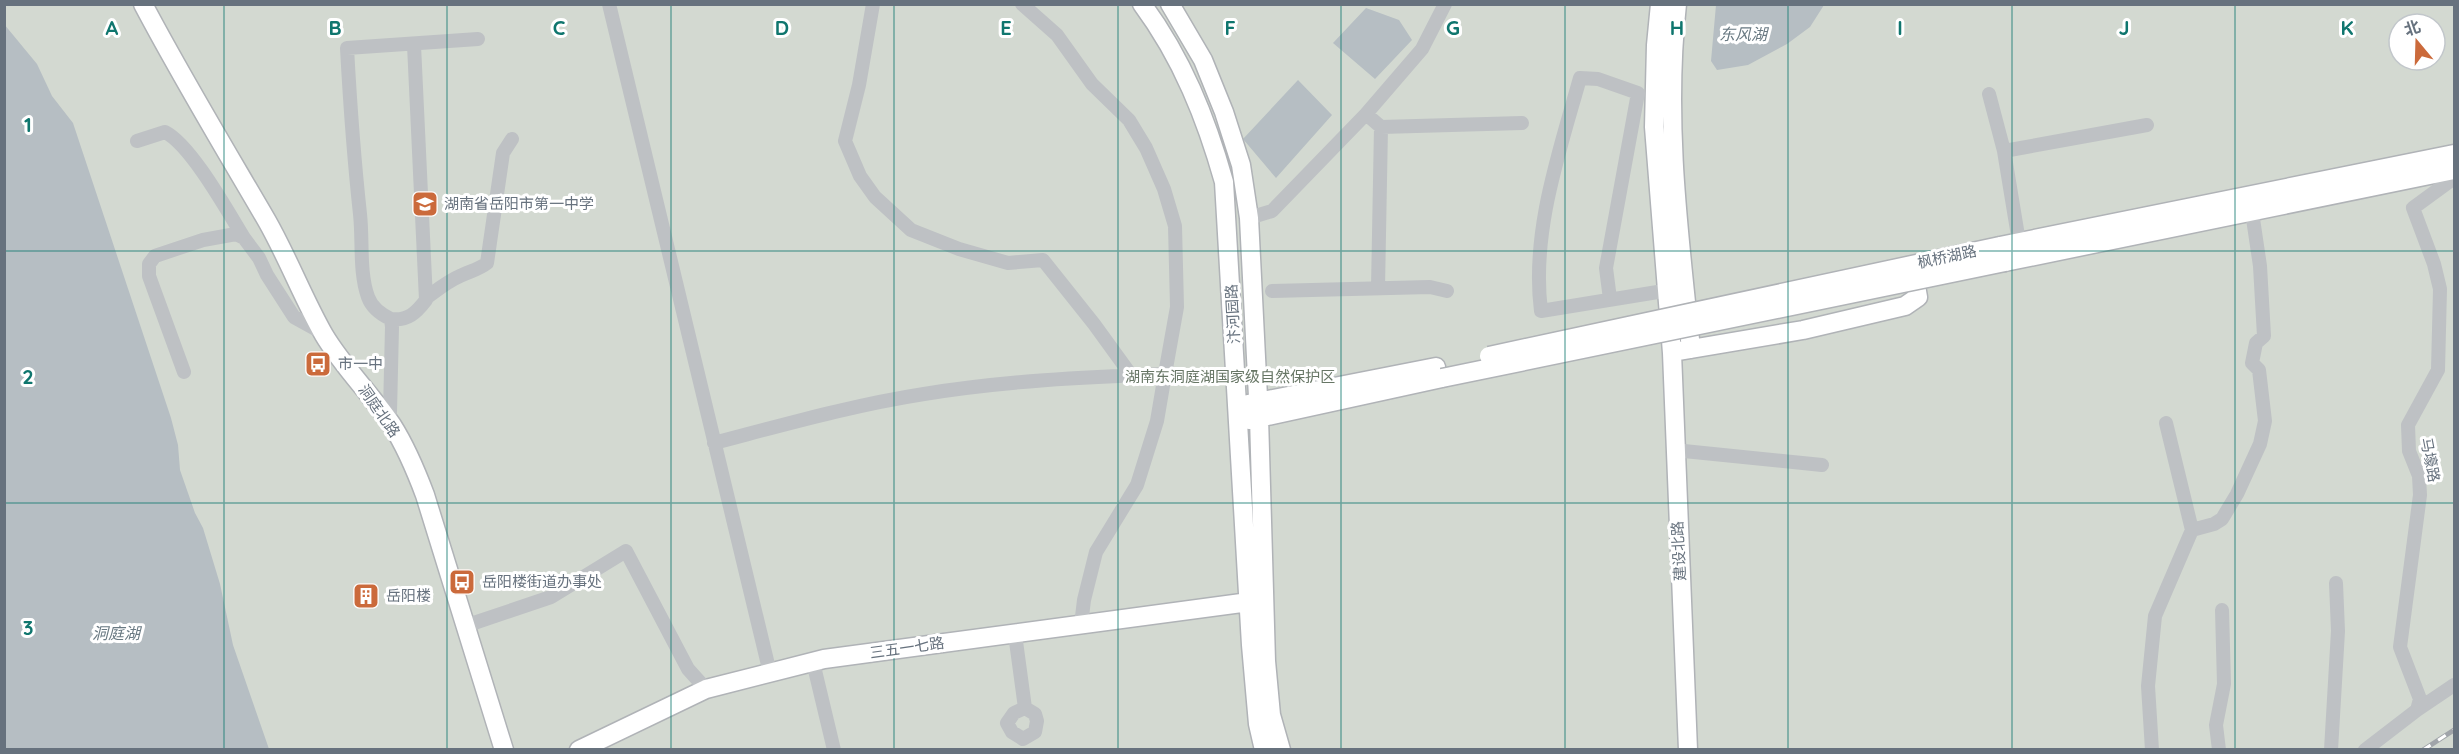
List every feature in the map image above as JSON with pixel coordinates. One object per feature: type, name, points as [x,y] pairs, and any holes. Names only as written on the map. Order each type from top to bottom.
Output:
[{"type":"main road","name":"洞庭北路","points":[[143,4],[185,85],[268,223],[323,333],[339,359],[352,372],[392,426],[417,476],[504,750]]},
{"type":"main road","name":"洞庭北路","points":[[149,4],[196,94],[351,360],[390,412],[430,493],[510,750]]},
{"type":"main road","name":"汴河园路","points":[[1142,4],[1159,27],[1196,97],[1211,135],[1224,182],[1238,414],[1254,540],[1271,715],[1281,750]]},
{"type":"main road","name":"汴河园路","points":[[1170,4],[1203,60],[1224,112],[1241,165],[1250,218],[1258,410],[1254,540],[1249,602],[1258,724],[1264,750]]},
{"type":"main road","points":[[1660,4],[1656,45],[1654,128],[1676,289],[1691,349]]},
{"type":"main road","points":[[1676,289],[1671,76],[1677,4]]},
{"type":"main road","name":"枫桥湖路","points":[[1441,372],[1915,280],[2003,254],[2019,242],[2454,154]]},
{"type":"main road","name":"枫桥湖路","points":[[1441,372],[2003,254],[2252,212],[2454,170]]},
{"type":"main road","points":[[1672,353],[1803,330],[1905,306],[1918,297],[1915,280]]},
{"type":"main road","name":"建设北路","points":[[1676,289],[1672,353],[1674,450],[1688,750]]},
{"type":"main road","points":[[1238,414],[1441,372]]},
{"type":"main road","name":"三五一七路","points":[[579,750],[706,689],[813,662],[1249,602]]},
{"type":"street","points":[[609,4],[770,673]]},
{"type":"street","points":[[873,4],[859,85],[845,141],[860,176],[875,197],[911,230],[959,249],[1008,263],[1042,260],[1094,324],[1131,375]]},
{"type":"street","points":[[1022,4],[1058,35],[1092,84],[1129,120],[1146,148],[1164,189],[1175,226],[1177,307],[1157,421],[1137,485],[1096,552],[1084,600],[1081,625]]},
{"type":"street","points":[[1250,218],[1272,211],[1366,114],[1422,49],[1446,4]]},
{"type":"street","points":[[478,39],[347,48],[356,189],[367,294],[371,305],[381,314],[390,319],[399,320],[414,315],[426,298],[461,275],[477,271],[487,262],[503,153],[512,138]]},
{"type":"street","points":[[414,45],[426,298]]},
{"type":"street","points":[[1610,299],[1606,268],[1638,93],[1598,80],[1580,78],[1544,214],[1539,295],[1541,311],[1676,289]]},
{"type":"street","points":[[1989,94],[2004,151],[2019,242]]},
{"type":"street","points":[[1366,114],[1381,127],[1522,123]]},
{"type":"street","points":[[2004,151],[2147,124]]},
{"type":"street","points":[[1378,288],[1381,127]]},
{"type":"street","points":[[137,141],[165,132],[173,136],[191,157],[259,258],[294,317],[323,333]]},
{"type":"street","name":"马壕路","points":[[2417,710],[2420,699],[2400,646],[2420,495],[2419,476],[2409,451],[2408,425],[2438,370],[2440,289],[2434,264],[2413,208],[2454,178]]},
{"type":"street","points":[[2192,530],[2214,524],[2222,519],[2237,494],[2259,444],[2265,421],[2259,370],[2252,363],[2256,343],[2264,336],[2260,266],[2252,212]]},
{"type":"street","points":[[184,372],[149,276],[149,264],[155,256],[203,240],[236,234],[244,238]]},
{"type":"street","points":[[1272,291],[1430,287],[1447,291]]},
{"type":"street","points":[[390,319],[392,366],[390,412]]},
{"type":"street","points":[[714,443],[815,417],[922,394],[1007,382],[1165,374]]},
{"type":"street","points":[[2152,750],[2148,687],[2155,616],[2192,530],[2166,423]]},
{"type":"street","points":[[1674,450],[1822,465]]},
{"type":"street","points":[[471,624],[551,597],[626,551],[688,669],[706,689]]},
{"type":"street","points":[[2331,750],[2338,631],[2336,583]]},
{"type":"street","points":[[2219,750],[2216,725],[2224,684],[2222,610]]},
{"type":"street","points":[[1015,634],[1025,708]]},
{"type":"street","points":[[813,662],[834,750]]},
{"type":"street","points":[[2365,750],[2454,685]]},
{"type":"green space","name":"湖南东洞庭湖国家级自然保护区","points":[[4,5],[2454,5],[2454,749],[5,749]]},
{"type":"water","name":"东风湖","points":[[1716,4],[1824,5],[1810,27],[1787,44],[1748,65],[1717,70],[1711,61]]},
{"type":"water","points":[[1366,8],[1399,20],[1412,40],[1375,79],[1333,43]]},
{"type":"water","name":"洞庭湖","points":[[4,24],[37,64],[52,96],[73,123],[171,418],[178,445],[180,470],[195,513],[203,528],[220,584],[233,645],[269,749],[5,749]]},
{"type":"water","points":[[1298,80],[1332,115],[1276,178],[1243,139]]},
{"type":"railway","points":[[2423,750],[2454,730]]},
{"type":"place","name":"湖南省岳阳市第一中学","points":[[425,204]]},
{"type":"place","name":"市一中","points":[[318,364]]},
{"type":"place","name":"岳阳楼街道办事处","points":[[462,582]]},
{"type":"place","name":"岳阳楼","points":[[366,596]]}]
